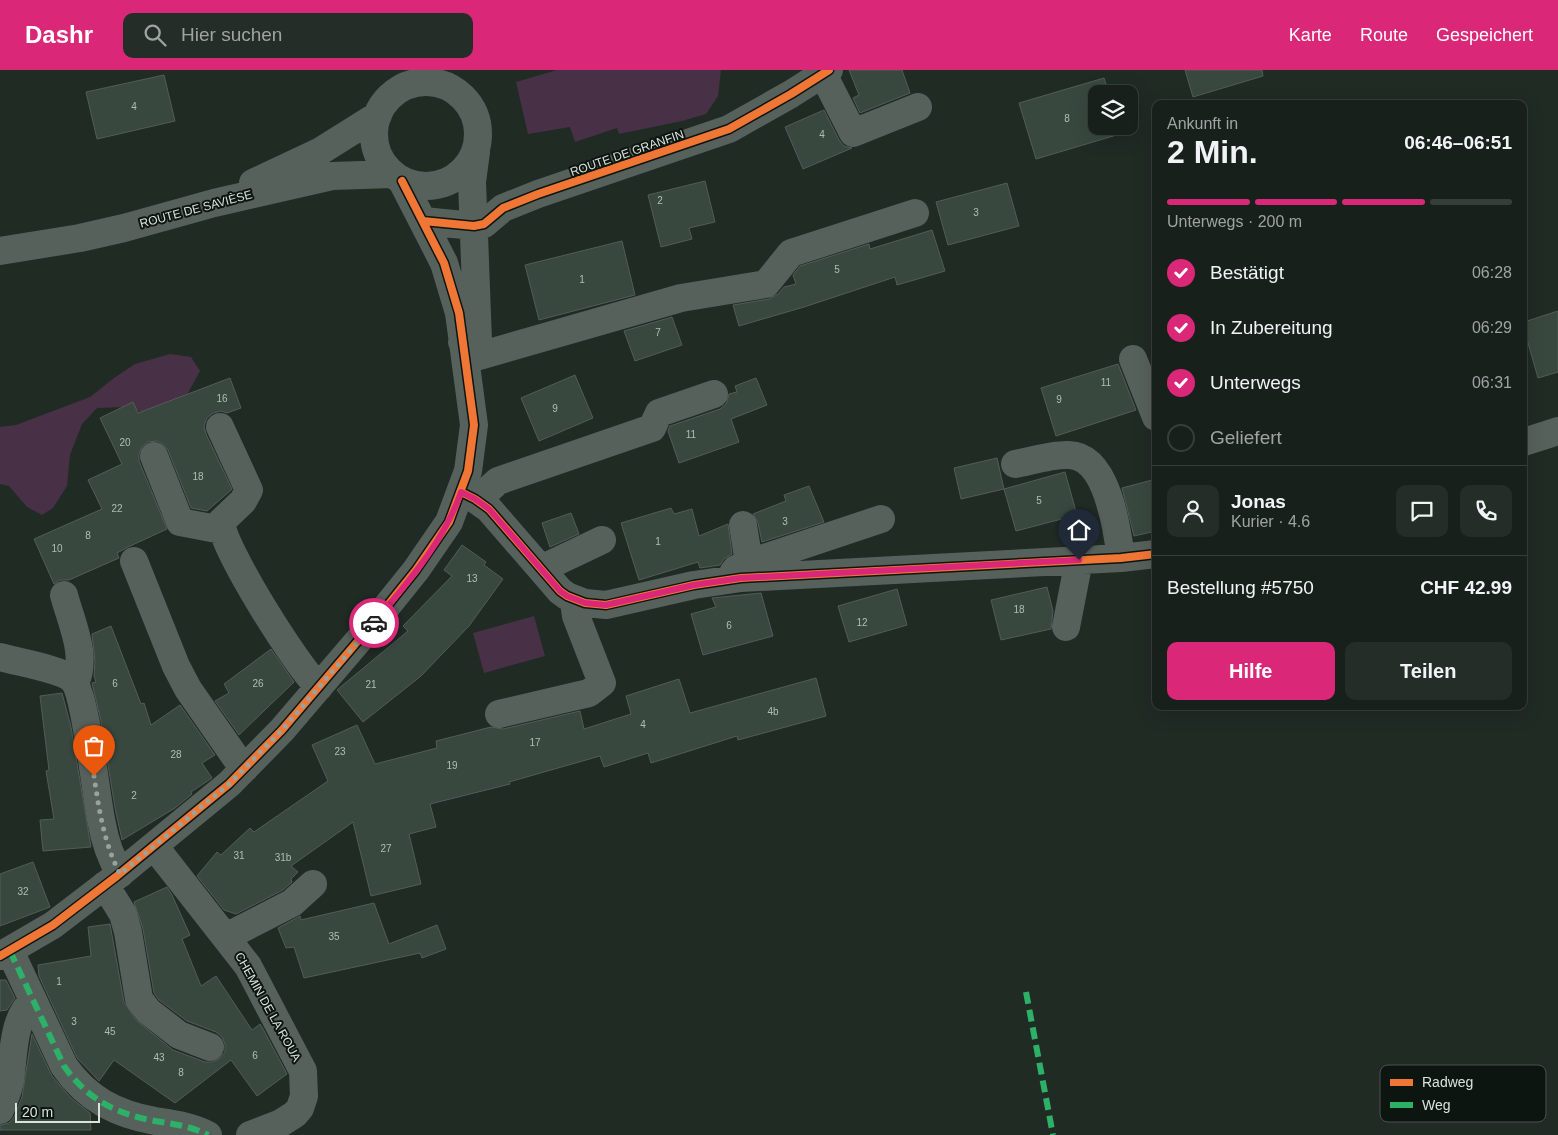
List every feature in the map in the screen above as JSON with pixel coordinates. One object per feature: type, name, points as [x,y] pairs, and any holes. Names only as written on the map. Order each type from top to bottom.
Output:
[{"type":"street","points":[[394,70],[374,131],[375,147],[382,161],[397,177],[424,221],[444,263],[470,349]]},
{"type":"street","points":[[826,72],[853,133],[918,108]]},
{"type":"street","name":"ROUTE DE GRANFIN","points":[[474,226],[484,224],[503,208],[538,194],[729,128],[826,72]]},
{"type":"street","points":[[214,203],[319,152],[382,108],[400,90],[416,84],[434,83],[447,79],[474,114],[478,131],[472,182],[474,226],[470,349],[474,425],[468,471],[469,496],[500,521],[560,591],[578,601],[606,605],[685,587],[740,571],[881,519]]},
{"type":"street","points":[[397,177],[424,186],[447,182],[466,168],[476,148]]},
{"type":"street","name":"ROUTE DE SAVIÈSE","points":[[0,251],[115,230],[214,203],[332,176],[397,177]]},
{"type":"street","points":[[473,199],[503,208]]},
{"type":"street","points":[[470,349],[681,298],[766,284],[791,253],[915,214]]},
{"type":"street","points":[[424,221],[474,226]]},
{"type":"street","points":[[1133,359],[1152,407]]},
{"type":"street","points":[[208,1135],[196,1129],[122,1113],[102,1104],[71,1076],[64,1066],[33,1001],[5,954],[53,925],[229,784],[282,730],[375,621],[431,550],[448,522],[469,496],[498,481],[652,428],[659,413],[714,394]]},
{"type":"street","points":[[220,427],[249,490],[243,502],[221,522],[226,541],[276,628],[307,675],[319,687]]},
{"type":"street","points":[[1527,441],[1558,431]]},
{"type":"street","points":[[1015,464],[1069,454],[1079,457],[1090,464],[1098,472],[1105,487],[1116,526],[1121,558]]},
{"type":"street","points":[[154,456],[180,522],[222,530]]},
{"type":"street","points":[[740,571],[743,525]]},
{"type":"street","points":[[541,569],[602,540]]},
{"type":"street","points":[[740,571],[1079,560],[1152,554]]},
{"type":"street","points":[[1066,627],[1079,560]]},
{"type":"street","points":[[134,561],[176,666],[188,689],[245,768]]},
{"type":"street","points":[[64,595],[80,651],[79,676],[75,683]]},
{"type":"street","points":[[499,714],[590,693],[602,682],[576,616],[578,601]]},
{"type":"street","points":[[0,657],[63,674],[75,683],[83,704],[102,825],[110,856],[112,879],[128,932],[139,999],[148,1011],[179,1035],[210,1047]]},
{"type":"street","name":"CHEMIN DE LA ROUA","points":[[154,846],[248,966],[300,1062],[305,1080],[304,1096],[300,1108],[295,1114],[281,1123],[250,1135]]},
{"type":"street","points":[[226,937],[292,903],[313,884]]},
{"type":"street","points":[[0,1110],[10,1082],[21,1021],[26,1008],[33,1001]]},
{"type":"shaded area","points":[[557,70],[721,70],[718,96],[706,114],[619,134],[617,128],[575,142],[570,127],[528,134],[516,82]]},
{"type":"shaded area","points":[[170,354],[191,357],[200,371],[188,393],[175,402],[148,414],[126,407],[97,408],[82,424],[70,455],[67,486],[53,508],[42,515],[27,507],[9,486],[0,484],[0,427],[16,425],[90,397],[135,364]]},
{"type":"shaded area","points":[[534,616],[545,656],[484,673],[473,633]]},
{"type":"building","points":[[849,70],[902,70],[910,93],[860,113],[853,98],[859,95]]},
{"type":"building","points":[[1185,70],[1262,70],[1263,76],[1193,97]]},
{"type":"building","points":[[164,75],[175,121],[97,139],[86,92]]},
{"type":"building","points":[[1104,78],[1106,85],[1088,85],[1088,135],[1117,135],[1036,159],[1019,103]]},
{"type":"building","points":[[824,110],[839,140],[844,146],[852,148],[803,169],[785,127]]},
{"type":"building","points":[[705,181],[715,222],[689,228],[692,239],[661,247],[648,195]]},
{"type":"building","points":[[1007,183],[1019,226],[948,245],[936,202]]},
{"type":"building","points":[[932,230],[945,271],[897,285],[895,277],[739,326],[733,305],[769,299],[778,294],[784,287],[796,284],[793,275],[800,266],[869,244],[870,249]]},
{"type":"building","points":[[622,241],[635,295],[539,320],[525,265]]},
{"type":"building","points":[[1558,311],[1558,372],[1538,378],[1527,340],[1527,321]]},
{"type":"building","points":[[672,317],[682,345],[635,361],[624,331]]},
{"type":"building","points":[[1118,364],[1136,410],[1056,436],[1041,388]]},
{"type":"building","points":[[575,375],[593,418],[539,441],[521,398]]},
{"type":"building","points":[[230,378],[241,408],[227,413],[221,411],[213,413],[207,418],[204,426],[232,489],[207,511],[191,508],[168,450],[157,441],[148,442],[142,447],[139,461],[167,529],[117,553],[119,558],[69,580],[60,580],[54,584],[34,539],[102,509],[88,480],[122,464],[100,418],[133,402],[138,413]]},
{"type":"building","points":[[756,378],[767,405],[731,419],[739,442],[679,463],[668,431],[670,426],[720,409],[726,404],[729,394],[737,392],[735,386]]},
{"type":"building","points":[[997,458],[1004,489],[961,499],[954,468]]},
{"type":"building","points":[[1065,472],[1077,515],[1016,531],[1004,489]]},
{"type":"building","points":[[1152,480],[1152,532],[1134,536],[1122,488]]},
{"type":"building","points":[[809,486],[824,522],[762,542],[758,523],[753,514],[786,501],[784,495]]},
{"type":"building","points":[[671,508],[674,514],[692,509],[699,536],[728,524],[732,554],[724,559],[720,565],[700,568],[698,562],[639,580],[621,523]]},
{"type":"building","points":[[571,513],[579,534],[550,547],[542,523]]},
{"type":"building","points":[[462,545],[486,562],[484,565],[503,579],[469,626],[421,676],[363,722],[337,690],[408,631],[403,626],[452,576],[444,570]]},
{"type":"building","points":[[1047,587],[1053,611],[1051,629],[1001,640],[991,600]]},
{"type":"building","points":[[897,589],[907,625],[849,642],[838,606]]},
{"type":"building","points":[[761,593],[773,636],[703,655],[691,614],[716,607],[712,598]]},
{"type":"building","points":[[111,626],[141,704],[144,703],[151,725],[180,705],[215,755],[202,763],[212,778],[191,792],[192,794],[175,808],[122,840],[101,721],[92,683],[96,682],[92,634]]},
{"type":"building","points":[[271,649],[294,682],[239,735],[215,701],[229,693],[224,684]]},
{"type":"building","points":[[816,678],[826,716],[738,740],[737,736],[651,763],[648,753],[604,767],[600,756],[509,782],[510,784],[430,804],[436,827],[409,834],[421,884],[371,896],[353,822],[291,866],[298,872],[291,879],[292,882],[283,890],[236,914],[224,910],[197,876],[217,852],[221,855],[250,828],[254,832],[328,781],[312,745],[357,725],[375,764],[437,748],[436,741],[491,727],[503,729],[580,711],[584,729],[631,714],[626,696],[679,679],[690,713]]},
{"type":"building","points":[[62,693],[71,727],[91,847],[43,851],[40,820],[54,819],[46,771],[49,770],[40,696]]},
{"type":"building","points":[[33,862],[50,907],[0,926],[0,874]]},
{"type":"building","points":[[167,887],[190,935],[182,939],[201,986],[216,976],[252,1030],[260,1024],[287,1074],[257,1096],[231,1060],[175,1103],[114,1060],[99,1081],[77,1058],[39,976],[38,965],[91,956],[88,927],[110,924],[124,1002],[136,1020],[173,1050],[205,1062],[219,1059],[225,1052],[225,1044],[222,1037],[216,1032],[187,1021],[159,1000],[154,993],[143,929],[134,902]]},
{"type":"building","points":[[374,903],[389,944],[437,925],[446,949],[422,958],[420,953],[304,978],[294,947],[286,948],[278,928],[300,916],[301,920]]},
{"type":"building","points":[[0,980],[6,980],[15,998],[7,1010],[0,1011]]},
{"type":"building","points":[[32,1034],[52,1076],[71,1098],[90,1113],[91,1130],[0,1130],[0,1125],[9,1123],[14,1117],[22,1097]]},
{"type":"marked path","points":[[10,951],[64,1066],[82,1088],[104,1103],[128,1114],[189,1127],[208,1135]]},
{"type":"marked path","points":[[1026,992],[1053,1135]]},
{"type":"cycle path","points":[[423,221],[474,226],[484,224],[503,208],[538,194],[729,129],[829,70]]},
{"type":"cycle path","points":[[0,956],[53,925],[117,876],[229,784],[282,730],[375,621],[416,570],[449,522],[468,471],[474,425],[459,313],[444,263],[402,181]]},
{"type":"cycle path","points":[[461,492],[489,509],[560,591],[585,603],[606,605],[694,585],[741,578],[1121,558],[1152,554]]},
{"type":"way so far","points":[[94,776],[102,825],[110,856],[120,874],[193,815],[258,756],[374,623]]},
{"type":"route","points":[[374,623],[436,544],[461,492],[469,495],[489,509],[560,591],[578,601],[596,605],[606,605],[694,585],[741,578],[1079,560]]}]
